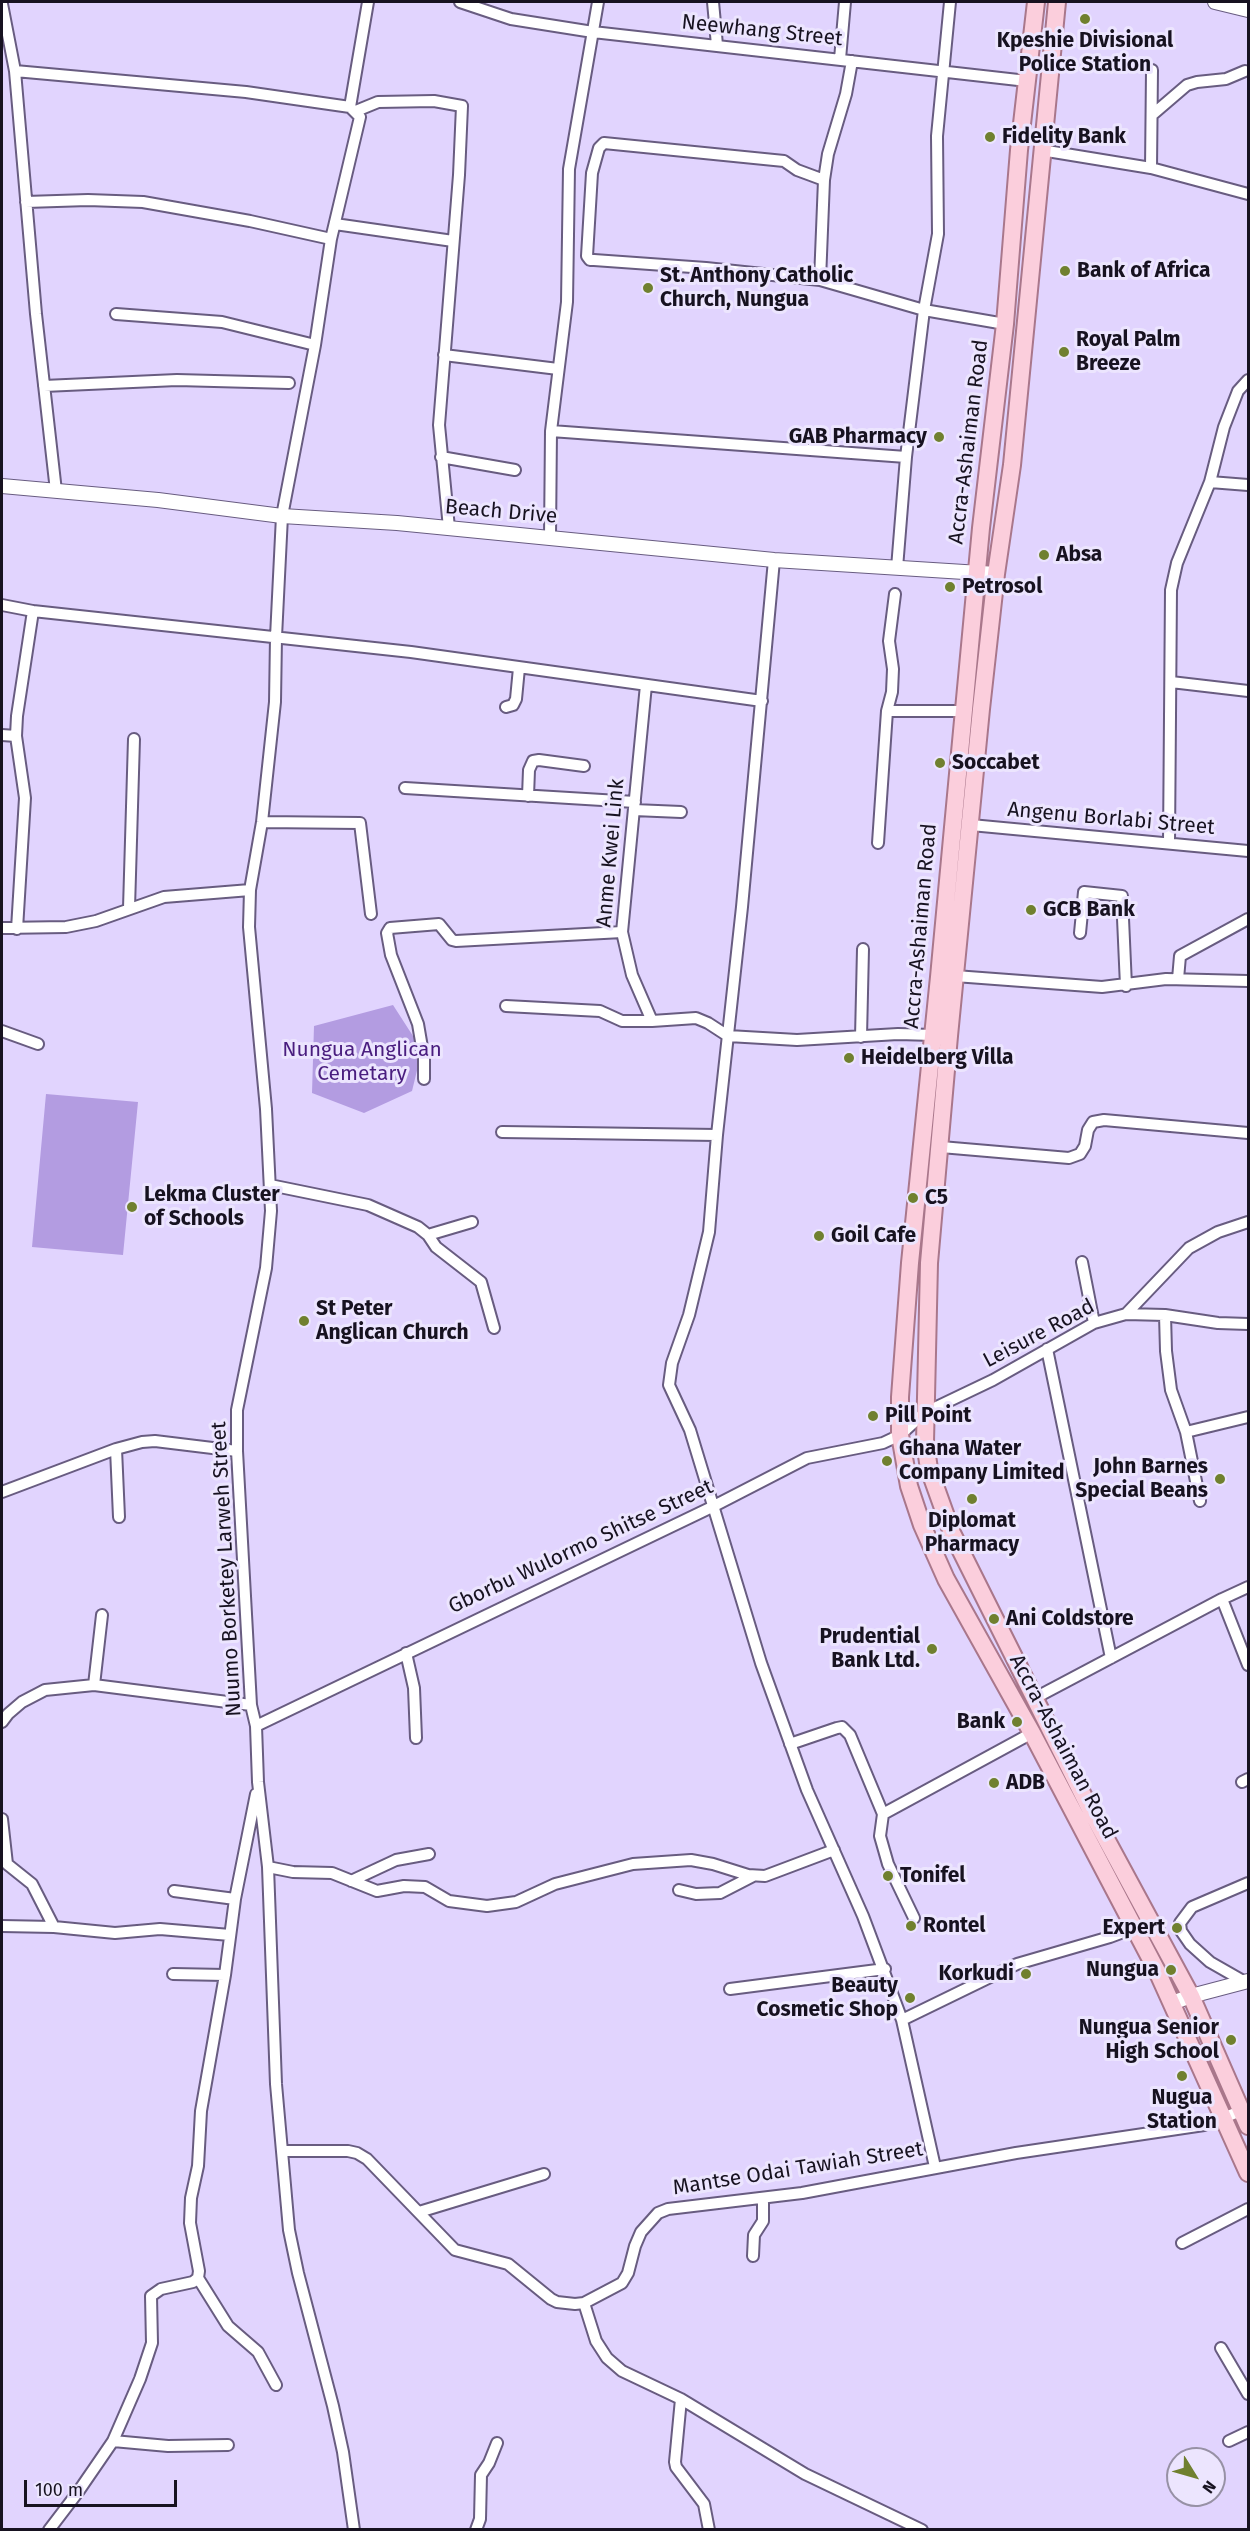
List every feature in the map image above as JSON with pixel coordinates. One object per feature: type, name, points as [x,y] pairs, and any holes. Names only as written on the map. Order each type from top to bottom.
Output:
[{"type":"main road","name":"Accra-Ashaiman Road","points":[[1036,2],[1019,150],[1005,324],[977,573],[910,1263],[900,1397],[900,1435],[909,1486],[922,1525],[946,1579],[1032,1733],[1134,1928],[1172,2003],[1248,2173]]},
{"type":"main road","name":"Accra-Ashaiman Road","points":[[1057,2],[1012,465],[996,574],[955,976],[930,1263],[924,1413],[929,1469],[952,1533],[1092,1813],[1191,1996],[1245,2118]]},
{"type":"street","name":"Nuumo Borketey Larweh Street","points":[[258,1782],[256,1726],[251,1705],[237,1451],[239,1396],[266,1268],[271,1211],[263,1075],[249,927],[250,890],[262,822],[275,702],[282,516],[315,345],[332,239],[360,122],[353,109],[368,2]]},
{"type":"street","name":"Neewhang Street","points":[[460,2],[511,19],[593,32],[840,58],[942,73],[1027,81]]},
{"type":"street","points":[[550,537],[551,431],[567,302],[569,169],[598,2]]},
{"type":"street","points":[[713,2],[717,45]]},
{"type":"street","points":[[840,58],[845,2]]},
{"type":"street","points":[[897,568],[906,457],[924,310],[938,234],[937,136],[950,2]]},
{"type":"street","points":[[1215,2],[1248,10]]},
{"type":"street","points":[[2,4],[15,71],[56,491]]},
{"type":"street","points":[[820,280],[824,180],[828,154],[846,94],[852,61]]},
{"type":"street","points":[[1151,168],[1152,70]]},
{"type":"street","points":[[15,71],[246,92],[353,109],[378,102],[434,101],[462,106],[439,425],[449,528]]},
{"type":"street","points":[[1152,115],[1187,85],[1226,79],[1245,71]]},
{"type":"street","points":[[824,180],[797,171],[784,161],[603,143],[599,148],[592,173],[587,256],[590,260],[706,268],[820,280],[924,310],[1005,324]]},
{"type":"street","points":[[1041,150],[1151,168],[1248,194]]},
{"type":"street","points":[[26,202],[88,200],[142,202],[250,221],[332,239]]},
{"type":"street","points":[[335,224],[453,242]]},
{"type":"street","points":[[116,314],[222,322],[315,345]]},
{"type":"street","points":[[444,355],[558,369]]},
{"type":"street","points":[[44,386],[177,380],[289,383]]},
{"type":"street","points":[[1169,843],[1171,590],[1177,562],[1210,482],[1224,427],[1238,391],[1248,380]]},
{"type":"street","points":[[551,431],[906,457]]},
{"type":"street","points":[[441,457],[515,470]]},
{"type":"street","points":[[1210,482],[1248,485]]},
{"type":"street","name":"Beach Drive","points":[[2,486],[158,500],[282,516],[550,537],[774,560],[996,574]]},
{"type":"street","points":[[774,560],[709,1232],[700,1276],[668,1376],[669,1385],[690,1430],[761,1663],[790,1744],[807,1790],[885,1969],[902,2020],[935,2167]]},
{"type":"street","points":[[878,843],[887,711],[892,692],[893,669],[889,640],[895,594]]},
{"type":"street","points":[[2,605],[33,611],[411,652],[762,701]]},
{"type":"street","points":[[17,929],[25,798],[16,736],[19,696],[33,611]]},
{"type":"street","points":[[506,707],[513,705],[516,699],[519,668]]},
{"type":"street","points":[[1172,682],[1248,691]]},
{"type":"street","name":"Anme Kwei Link","points":[[646,685],[622,932],[632,975],[652,1021]]},
{"type":"street","points":[[887,711],[964,711]]},
{"type":"street","points":[[2,735],[16,736]]},
{"type":"street","points":[[129,908],[134,739]]},
{"type":"street","points":[[528,796],[529,770],[533,761],[584,766]]},
{"type":"street","points":[[405,788],[528,796],[681,812]]},
{"type":"street","points":[[262,822],[360,824],[371,914]]},
{"type":"street","name":"Angenu Borlabi Street","points":[[971,825],[1248,851]]},
{"type":"street","points":[[2,928],[66,927],[96,921],[164,897],[250,890]]},
{"type":"street","points":[[1080,933],[1084,892],[1122,896],[1126,986]]},
{"type":"street","points":[[1178,979],[1180,956],[1248,919]]},
{"type":"street","points":[[424,1079],[424,1059],[418,1024],[392,955],[387,933],[390,928],[439,924],[452,940],[456,941],[622,932]]},
{"type":"street","points":[[861,1037],[863,949]]},
{"type":"street","points":[[955,976],[1102,987],[1126,986],[1140,981],[1178,979],[1248,981]]},
{"type":"street","points":[[506,1006],[600,1011],[622,1021],[696,1018],[728,1035],[797,1040],[933,1035]]},
{"type":"street","points":[[2,1031],[38,1044]]},
{"type":"street","points":[[941,1147],[1069,1158],[1080,1154],[1093,1122],[1104,1120],[1248,1133]]},
{"type":"street","points":[[502,1132],[717,1135]]},
{"type":"street","points":[[270,1185],[368,1205],[418,1227],[428,1235],[436,1247],[481,1282],[495,1328]]},
{"type":"street","points":[[428,1235],[472,1222]]},
{"type":"street","points":[[1126,1314],[1189,1248],[1218,1232],[1248,1222]]},
{"type":"street","points":[[1082,1262],[1094,1323]]},
{"type":"street","name":"Leisure Road","points":[[924,1413],[993,1380],[1094,1323],[1126,1314],[1166,1315],[1218,1323],[1248,1324]]},
{"type":"street","points":[[1166,1315],[1166,1351],[1172,1390],[1186,1432],[1200,1501]]},
{"type":"street","points":[[1047,1349],[1111,1658]]},
{"type":"street","name":"Gborbu Wulormo Shitse Street","points":[[256,1726],[712,1507],[807,1458],[883,1443],[900,1435],[924,1413]]},
{"type":"street","points":[[1186,1432],[1248,1417]]},
{"type":"street","points":[[2,1492],[116,1449],[156,1441],[237,1451]]},
{"type":"street","points":[[116,1449],[119,1517]]},
{"type":"street","points":[[1035,1698],[1248,1587]]},
{"type":"street","points":[[1222,1599],[1248,1665]]},
{"type":"street","points":[[94,1685],[102,1615]]},
{"type":"street","points":[[406,1653],[414,1688],[416,1738]]},
{"type":"street","points":[[2,1722],[22,1702],[45,1690],[94,1685],[251,1705]]},
{"type":"street","points":[[790,1744],[831,1729],[842,1727],[846,1730],[883,1814],[880,1836],[888,1864],[914,1918]]},
{"type":"street","points":[[883,1814],[1032,1733]]},
{"type":"street","points":[[258,1782],[268,1867],[276,2084],[292,2250],[333,2406],[343,2452],[354,2529]]},
{"type":"street","points":[[258,1782],[235,1899],[225,1975],[201,2111],[198,2166],[191,2198],[190,2223],[199,2271],[198,2278],[228,2326],[258,2352],[276,2385]]},
{"type":"street","points":[[2,1819],[7,1864],[32,1884],[54,1927]]},
{"type":"street","points":[[268,1867],[293,1872],[332,1873],[377,1891],[404,1886],[424,1887],[449,1901],[487,1906],[516,1902],[555,1884],[633,1864],[691,1860],[753,1876],[765,1876],[834,1850]]},
{"type":"street","points":[[351,1881],[396,1860],[429,1854]]},
{"type":"street","points":[[679,1890],[696,1894],[720,1893],[753,1876]]},
{"type":"street","points":[[1246,1982],[1210,1962],[1190,1944],[1181,1931],[1180,1923],[1192,1907],[1248,1883]]},
{"type":"street","points":[[174,1891],[235,1899]]},
{"type":"street","points":[[2,1926],[54,1927],[115,1933],[167,1929],[230,1935]]},
{"type":"street","points":[[902,2020],[1017,1964],[1134,1928]]},
{"type":"street","points":[[730,1989],[885,1969]]},
{"type":"street","points":[[173,1974],[225,1975]]},
{"type":"street","points":[[1172,2003],[1246,1982]]},
{"type":"street","name":"Mantse Odai Tawiah Street","points":[[584,2303],[622,2283],[628,2273],[641,2232],[658,2213],[680,2207],[763,2198],[935,2167],[1204,2125],[1223,2119],[1245,2118]]},
{"type":"street","points":[[282,2151],[357,2153],[367,2159],[455,2250],[508,2264],[557,2302],[584,2303],[596,2341],[607,2358],[622,2371],[681,2399],[805,2474],[922,2529]]},
{"type":"street","points":[[419,2212],[544,2174]]},
{"type":"street","points":[[753,2256],[754,2235],[763,2221],[763,2198]]},
{"type":"street","points":[[1182,2243],[1248,2210]]},
{"type":"street","points":[[49,2529],[78,2492],[112,2441],[150,2354],[153,2333],[151,2296],[161,2289],[193,2282],[198,2278]]},
{"type":"street","points":[[1221,2348],[1248,2394]]},
{"type":"street","points":[[681,2399],[676,2467],[704,2504],[709,2529]]},
{"type":"street","points":[[1229,2441],[1248,2432]]},
{"type":"street","points":[[112,2441],[168,2446],[228,2445]]},
{"type":"street","points":[[476,2529],[480,2519],[481,2475],[497,2443]]},
{"type":"green space","name":"Nungua Anglican Cemetary","points":[[393,1005],[422,1050],[412,1091],[364,1113],[312,1093],[314,1026]]},
{"type":"green space","points":[[46,1094],[138,1102],[123,1255],[32,1247]]},
{"type":"place","name":"Kpeshie Divisional Police Station","points":[[1085,19]]},
{"type":"place","name":"Fidelity Bank","points":[[990,137]]},
{"type":"place","name":"Bank of Africa","points":[[1065,271]]},
{"type":"place","name":"St. Anthony Catholic Church, Nungua","points":[[648,288]]},
{"type":"place","name":"Royal Palm Breeze","points":[[1064,352]]},
{"type":"place","name":"GAB Pharmacy","points":[[939,437]]},
{"type":"place","name":"Absa","points":[[1044,555]]},
{"type":"place","name":"Petrosol","points":[[950,587]]},
{"type":"place","name":"Soccabet","points":[[940,763]]},
{"type":"place","name":"GCB Bank","points":[[1031,910]]},
{"type":"place","name":"Heidelberg Villa","points":[[849,1058]]},
{"type":"place","name":"C5","points":[[913,1198]]},
{"type":"place","name":"Lekma Cluster of Schools","points":[[132,1207]]},
{"type":"place","name":"Goil Cafe","points":[[819,1236]]},
{"type":"place","name":"St Peter Anglican Church","points":[[304,1321]]},
{"type":"place","name":"Pill Point","points":[[873,1416]]},
{"type":"place","name":"Ghana Water Company Limited","points":[[887,1461]]},
{"type":"place","name":"John Barnes Special Beans","points":[[1220,1479]]},
{"type":"place","name":"Diplomat Pharmacy","points":[[972,1499]]},
{"type":"place","name":"Ani Coldstore","points":[[994,1619]]},
{"type":"place","name":"Prudential Bank Ltd.","points":[[932,1649]]},
{"type":"place","name":"Bank","points":[[1017,1722]]},
{"type":"place","name":"ADB","points":[[994,1783]]},
{"type":"place","name":"Tonifel","points":[[888,1876]]},
{"type":"place","name":"Rontel","points":[[911,1926]]},
{"type":"place","name":"Expert","points":[[1177,1928]]},
{"type":"place","name":"Nungua","points":[[1171,1970]]},
{"type":"place","name":"Korkudi","points":[[1026,1974]]},
{"type":"place","name":"Beauty Cosmetic Shop","points":[[910,1998]]},
{"type":"place","name":"Nungua Senior High School","points":[[1231,2040]]},
{"type":"place","name":"Nugua Station","points":[[1182,2076]]}]
